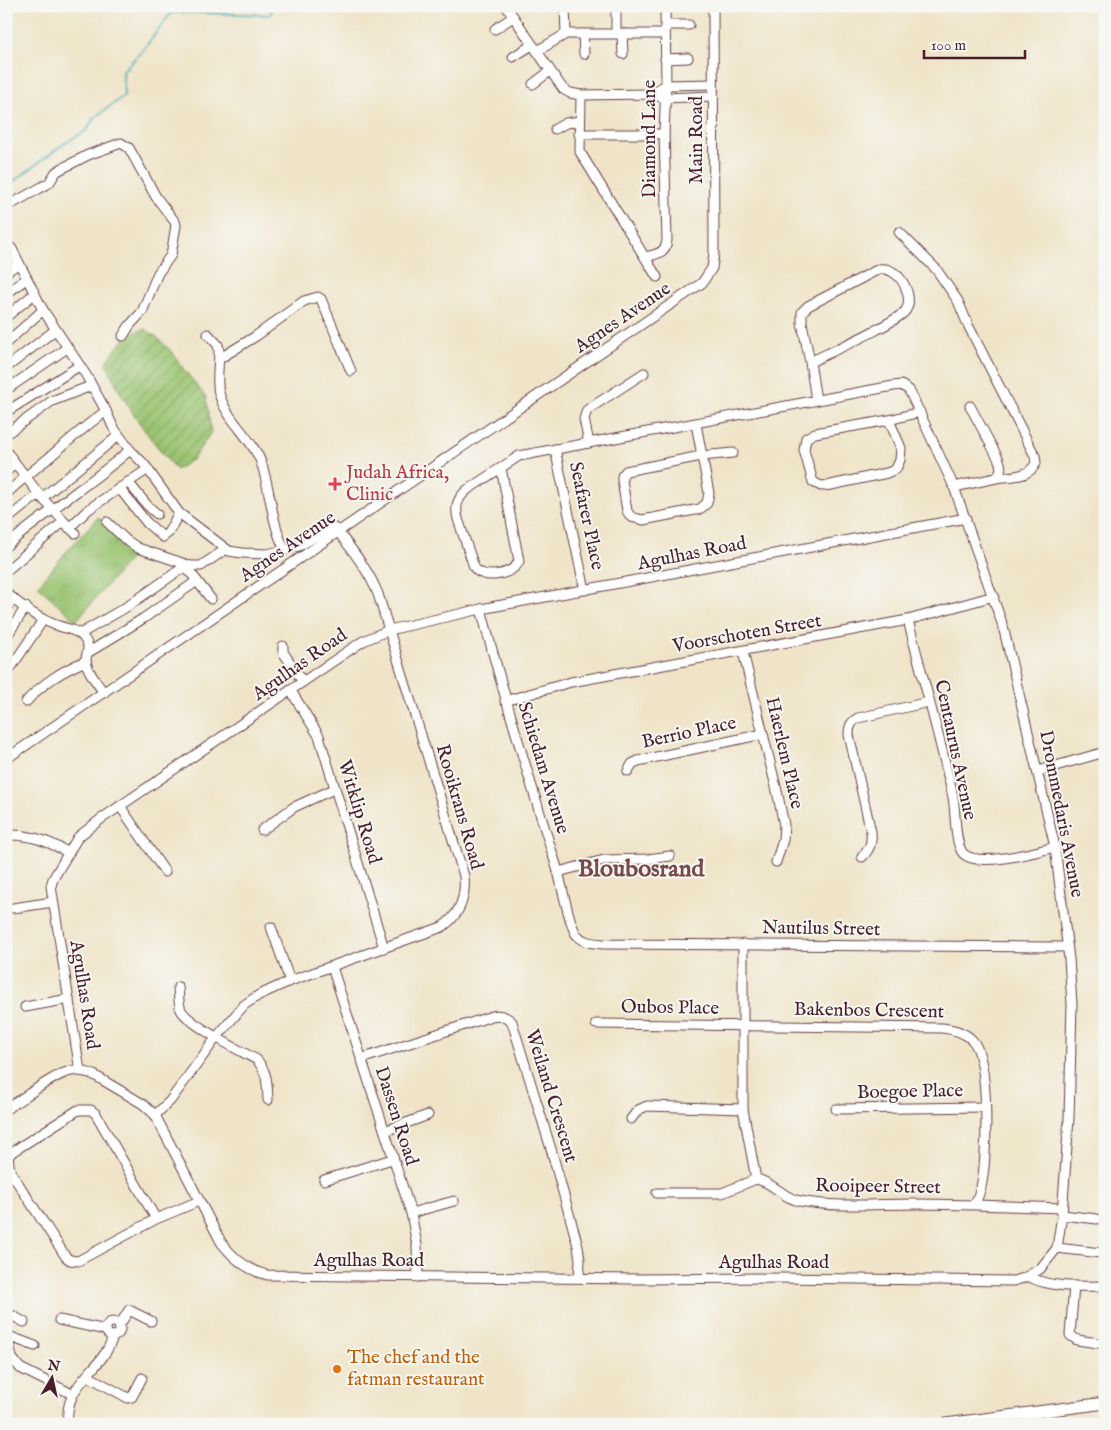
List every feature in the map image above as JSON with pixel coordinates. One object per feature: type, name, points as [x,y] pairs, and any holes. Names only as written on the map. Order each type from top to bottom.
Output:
[{"type":"main road","points":[[946,1424],[1105,1403]]},
{"type":"street","points":[[506,6],[563,89],[570,94],[581,96],[650,94],[666,98],[713,96]]},
{"type":"street","points":[[566,6],[566,34]]},
{"type":"street","points":[[616,6],[622,54]]},
{"type":"street","name":"Diamond Lane","points":[[646,257],[662,252],[666,244],[664,134],[666,98],[665,6]]},
{"type":"street","name":"Main Road","points":[[709,274],[712,268],[714,253],[713,6]]},
{"type":"street","points":[[495,29],[513,17]]},
{"type":"street","points":[[513,57],[566,34],[664,30],[689,25]]},
{"type":"street","points":[[583,34],[584,54]]},
{"type":"street","points":[[665,59],[688,58]]},
{"type":"street","points":[[534,84],[550,71]]},
{"type":"street","points":[[650,94],[666,85],[713,84]]},
{"type":"street","points":[[581,96],[579,147],[581,156],[646,257],[657,278]]},
{"type":"street","points":[[555,129],[566,123],[580,121]]},
{"type":"street","points":[[580,134],[664,134]]},
{"type":"street","points":[[6,207],[49,183],[56,172],[88,155],[121,144],[129,148],[156,196],[176,222],[176,225],[171,255],[158,273],[142,312],[123,336]]},
{"type":"street","points":[[900,232],[938,272],[958,301],[968,325],[1035,456],[1036,463],[1030,471],[1021,475],[954,487]]},
{"type":"street","points":[[6,243],[12,250],[43,310],[91,386],[118,436],[148,470],[179,513],[226,549],[234,552],[267,554],[299,546],[330,528],[334,528],[339,532]]},
{"type":"street","points":[[6,272],[18,264]]},
{"type":"street","points":[[501,468],[519,561],[514,569],[502,573],[484,575],[476,572],[458,519],[456,507],[459,499],[468,490],[501,468],[519,456],[816,400],[802,323],[802,312],[804,309],[878,269],[888,269],[897,275],[907,290],[908,307],[905,311],[893,320],[810,362]]},
{"type":"street","name":"Agnes Avenue","points":[[6,759],[698,287],[709,274]]},
{"type":"street","points":[[6,294],[26,279]]},
{"type":"street","points":[[6,317],[34,294]]},
{"type":"street","points":[[219,359],[256,336],[304,301],[318,297],[321,299],[351,371]]},
{"type":"street","points":[[6,343],[43,310]]},
{"type":"street","points":[[6,368],[55,330]]},
{"type":"street","points":[[208,334],[218,345],[218,392],[229,415],[254,445],[260,459],[278,536],[285,550]]},
{"type":"street","points":[[6,390],[67,348]]},
{"type":"street","points":[[6,412],[79,366]]},
{"type":"street","points":[[589,443],[584,419],[587,410],[644,373]]},
{"type":"street","name":"Drommedaris Avenue","points":[[816,400],[901,385],[910,390],[966,518],[994,596],[1011,655],[1055,847],[1070,975],[1072,1025],[1069,1118],[1062,1212],[1057,1248]]},
{"type":"street","points":[[6,434],[52,401],[91,386]]},
{"type":"street","points":[[970,406],[1000,463],[1001,471],[996,478]]},
{"type":"street","points":[[6,494],[73,436],[106,412]]},
{"type":"street","points":[[889,420],[901,448],[900,460],[896,469],[887,473],[831,485],[820,486],[813,482],[804,450],[806,438],[815,433],[889,420],[920,412]]},
{"type":"street","points":[[696,424],[701,456],[709,493],[709,499],[704,507],[643,520],[634,519],[629,514],[622,480],[622,476],[626,471],[701,456],[733,453]]},
{"type":"street","points":[[6,520],[41,496],[118,436]]},
{"type":"street","name":"Seafarer Place","points":[[555,449],[585,590]]},
{"type":"street","points":[[6,546],[38,519],[102,474],[130,450]]},
{"type":"street","points":[[6,452],[69,528]]},
{"type":"street","points":[[6,472],[15,464]]},
{"type":"street","points":[[6,571],[69,528],[89,509],[148,470]]},
{"type":"street","points":[[128,482],[157,514]]},
{"type":"street","points":[[119,488],[147,523],[163,537],[168,533],[179,513]]},
{"type":"street","name":"Agulhas Road","points":[[966,518],[480,609],[389,630],[363,641],[82,833],[52,879],[51,886],[80,1071],[102,1079],[143,1104],[155,1115],[217,1234],[229,1252],[241,1263],[257,1273],[278,1276],[1014,1281],[1031,1275]]},
{"type":"street","points":[[107,522],[126,540],[138,548],[191,566],[201,566],[226,549]]},
{"type":"street","name":"Rooikrans Road","points":[[155,1115],[183,1085],[216,1038],[244,1005],[290,982],[437,930],[457,913],[464,898],[464,876],[389,630],[371,578],[355,552],[339,532]]},
{"type":"street","points":[[80,634],[128,606],[181,569],[188,570],[211,599]]},
{"type":"street","points":[[26,702],[32,695],[64,672],[197,581]]},
{"type":"street","points":[[6,609],[9,595],[43,620],[80,634],[86,641],[90,671],[104,692]]},
{"type":"street","name":"Voorschoten Street","points":[[505,702],[571,682],[743,652],[908,620],[994,596]]},
{"type":"street","points":[[6,637],[26,608]]},
{"type":"street","name":"Schiedam Avenue","points":[[480,609],[505,702],[572,922],[578,935]]},
{"type":"street","points":[[6,675],[43,620]]},
{"type":"street","name":"Centaurus Avenue","points":[[908,620],[952,797],[956,818],[957,841],[962,852],[971,858],[1004,858],[1055,847]]},
{"type":"street","points":[[283,646],[283,652],[303,682]]},
{"type":"street","name":"Haerlem Place","points":[[743,652],[780,805],[784,832],[782,848],[776,862]]},
{"type":"street","name":"Witklip Road","points":[[291,691],[319,736],[384,948]]},
{"type":"street","points":[[862,857],[872,844],[871,832],[849,735],[850,726],[858,718],[928,702]]},
{"type":"street","name":"Berrio Place","points":[[628,772],[632,764],[638,761],[763,734]]},
{"type":"street","points":[[1038,771],[1105,752]]},
{"type":"street","points":[[262,830],[294,807],[334,789]]},
{"type":"street","points":[[120,806],[165,872]]},
{"type":"street","points":[[6,835],[22,835],[46,840],[68,853]]},
{"type":"street","points":[[558,872],[604,860],[648,860],[670,856]]},
{"type":"street","points":[[13,908],[53,902]]},
{"type":"street","points":[[271,927],[290,982]]},
{"type":"street","name":"Nautilus Street","points":[[578,935],[584,941],[596,943],[1067,947]]},
{"type":"street","points":[[657,1193],[722,1193],[756,1180],[743,1109],[743,944]]},
{"type":"street","name":"Dassen Road","points":[[332,967],[411,1214],[417,1245],[418,1277]]},
{"type":"street","points":[[178,987],[179,1004],[185,1016],[216,1038],[257,1060],[261,1065],[265,1071],[268,1100]]},
{"type":"street","points":[[25,1007],[69,999]]},
{"type":"street","name":"Weiland Crescent","points":[[361,1059],[492,1016],[502,1016],[509,1019],[512,1022],[551,1149],[578,1246],[579,1277]]},
{"type":"street","name":"Oubos Place","points":[[596,1024],[744,1025]]},
{"type":"street","name":"Bakenbos Crescent","points":[[744,1025],[942,1028],[957,1030],[973,1041],[980,1055],[985,1107],[984,1169],[975,1204]]},
{"type":"street","points":[[6,1109],[61,1074],[80,1071]]},
{"type":"street","points":[[631,1119],[638,1110],[647,1106],[743,1109]]},
{"type":"street","name":"Boegoe Place","points":[[836,1109],[985,1107]]},
{"type":"street","points":[[156,1219],[96,1114],[90,1110],[78,1110],[12,1152],[8,1157],[10,1171],[66,1257],[70,1260],[78,1261],[156,1219],[199,1201]]},
{"type":"street","points":[[385,1131],[428,1115]]},
{"type":"street","points":[[324,1180],[392,1159]]},
{"type":"street","name":"Rooipeer Street","points":[[756,1180],[773,1186],[794,1200],[811,1203],[975,1204],[1062,1212],[1096,1220]]},
{"type":"street","points":[[411,1214],[454,1201]]},
{"type":"street","points":[[1101,1252],[1057,1248],[1047,1262],[1031,1275],[1040,1282],[1074,1286],[1105,1286]]},
{"type":"street","points":[[1074,1286],[1070,1336],[1077,1340],[1105,1344]]},
{"type":"street","points":[[58,1320],[110,1333],[118,1333],[119,1326],[128,1310],[151,1321]]},
{"type":"street","points":[[6,1315],[11,1314],[24,1322]]},
{"type":"street","points":[[7,1332],[35,1346]]},
{"type":"street","points":[[7,1332],[12,1358],[20,1368],[72,1394]]},
{"type":"street","points":[[68,1424],[72,1394],[108,1350],[110,1333]]},
{"type":"street","points":[[88,1376],[128,1398],[132,1397],[142,1378]]},
{"type":"green space","points":[[145,329],[157,337],[173,353],[206,397],[211,432],[193,459],[176,470],[137,419],[120,392],[106,363],[127,338]]},
{"type":"green space","points":[[98,517],[136,552],[76,621],[38,586]]},
{"type":"waterway","points":[[6,187],[65,143],[87,130],[94,118],[124,96],[123,71],[143,50],[172,12],[270,15],[274,6]]},
{"type":"place","name":"Judah Africa, Clinic","points":[[335,484]]},
{"type":"place","name":"The chef and the fatman restaurant","points":[[337,1369]]},
{"type":"district","name":"Bloubosrand","points":[[641,869]]}]
